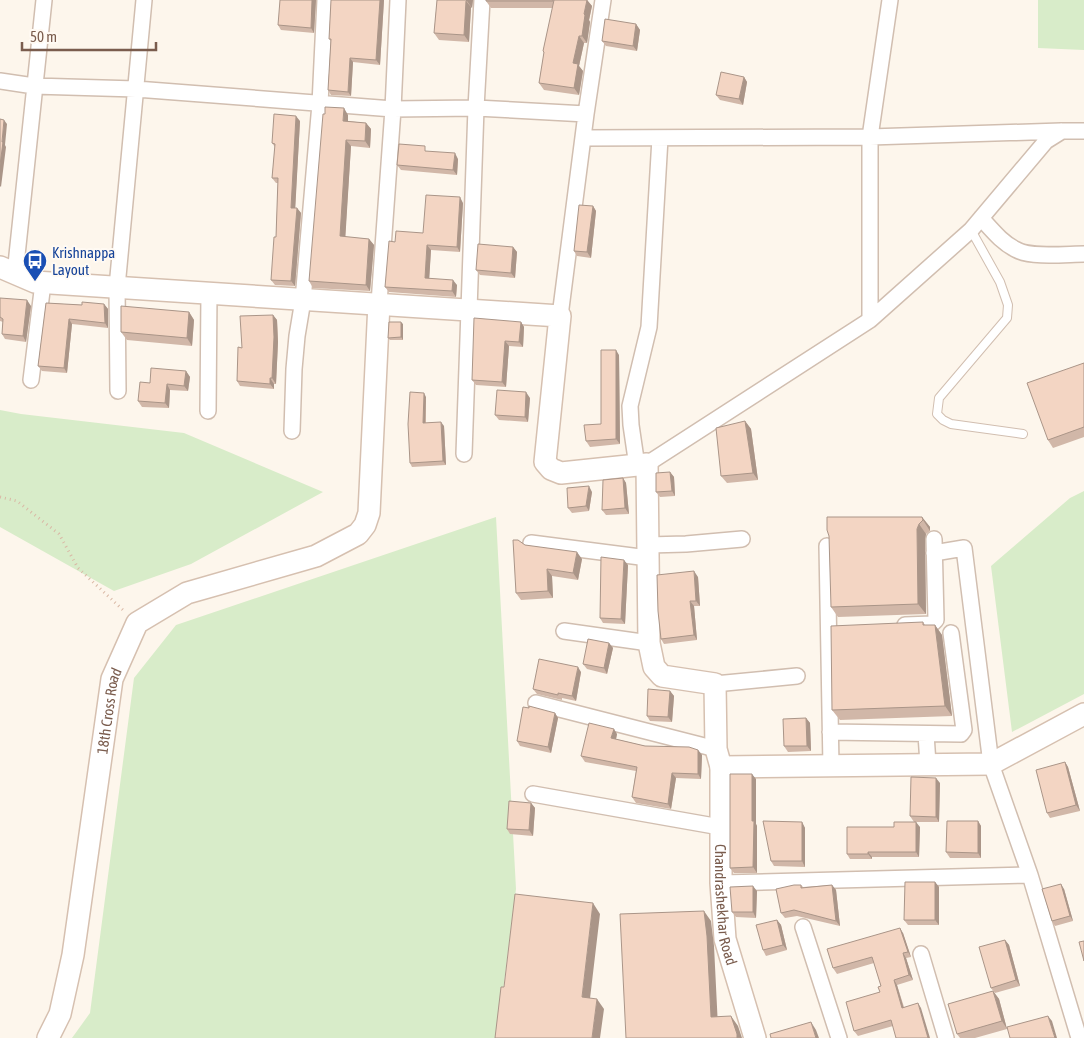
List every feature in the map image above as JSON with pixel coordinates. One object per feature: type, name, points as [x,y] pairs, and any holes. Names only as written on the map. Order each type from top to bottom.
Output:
[{"type":"street","points":[[44,0],[8,270],[35,282],[43,283],[560,316]]},
{"type":"street","points":[[118,390],[117,287],[144,0]]},
{"type":"street","points":[[292,431],[297,336],[303,300],[320,104],[325,0]]},
{"type":"street","points":[[136,623],[188,593],[316,556],[358,534],[365,525],[369,513],[379,303],[393,110],[398,0]]},
{"type":"street","points":[[464,454],[468,309],[482,0]]},
{"type":"street","points":[[603,0],[560,316],[545,462],[551,469],[561,473],[642,465],[870,320],[976,224],[1046,141],[1062,131]]},
{"type":"street","points":[[870,320],[870,137],[890,0]]},
{"type":"street","points":[[0,81],[34,86],[136,90],[393,110],[476,108],[586,114]]},
{"type":"street","points":[[583,138],[870,137],[1062,131],[1084,132]]},
{"type":"street","points":[[660,138],[649,327],[630,406],[631,425],[642,465],[648,552],[649,643],[654,667],[662,676],[715,684],[797,676]]},
{"type":"street","points":[[976,224],[1018,251],[1036,254],[1084,254]]},
{"type":"street","points":[[31,380],[43,283]]},
{"type":"street","points":[[208,411],[209,293]]},
{"type":"street","points":[[531,543],[648,552],[686,544],[742,539]]},
{"type":"street","points":[[827,546],[831,766]]},
{"type":"street","points":[[894,625],[935,623],[934,546],[964,548],[991,764],[1030,875],[1079,1038]]},
{"type":"street","name":"18th Cross Road","points":[[48,1038],[60,1014],[73,955],[112,679],[136,623]]},
{"type":"street","points":[[828,627],[847,626]]},
{"type":"street","points":[[564,631],[649,643]]},
{"type":"street","points":[[830,732],[961,734],[964,726],[951,633]]},
{"type":"street","points":[[956,666],[979,663]]},
{"type":"street","name":"Chandrashekhar Road","points":[[715,684],[720,826],[721,939],[755,1038]]},
{"type":"street","points":[[536,703],[718,758],[831,766],[991,764],[1084,714]]},
{"type":"street","points":[[964,726],[986,724]]},
{"type":"street","points":[[926,734],[928,764]]},
{"type":"street","points":[[533,794],[720,826]]},
{"type":"street","points":[[721,883],[1030,875]]},
{"type":"street","points":[[803,927],[839,1038]]},
{"type":"street","points":[[921,954],[946,1038]]},
{"type":"lane","points":[[976,224],[1008,304],[1007,318],[939,398],[937,414],[951,424],[1023,434]]},
{"type":"path","points":[[0,497],[17,501],[59,534],[78,568],[136,623]]},
{"type":"green space","points":[[1038,0],[1084,0],[1084,50],[1038,48]]},
{"type":"green space","points":[[0,410],[184,433],[323,492],[191,564],[114,591],[0,527]]},
{"type":"green space","points":[[1084,491],[1084,694],[1012,732],[991,566],[1070,498]]},
{"type":"green space","points":[[496,517],[516,889],[497,1038],[72,1038],[90,1013],[134,678],[176,625]]},
{"type":"building","points":[[280,0],[312,0],[311,28],[278,25]]},
{"type":"building","points":[[331,0],[380,0],[376,60],[350,58],[348,92],[328,90]]},
{"type":"building","points":[[437,0],[467,0],[464,35],[434,33]]},
{"type":"building","points":[[553,0],[553,1],[486,1]]},
{"type":"building","points":[[554,0],[587,0],[582,36],[579,36],[573,63],[578,64],[574,88],[539,83],[543,51]]},
{"type":"building","points":[[605,19],[636,24],[633,46],[602,41]]},
{"type":"building","points":[[721,72],[744,77],[739,99],[716,95]]},
{"type":"building","points":[[325,107],[344,108],[343,121],[366,123],[365,141],[346,140],[340,236],[369,239],[366,285],[309,281]]},
{"type":"building","points":[[274,114],[296,116],[291,208],[297,208],[291,281],[271,280],[274,237],[276,237],[278,178],[272,178],[275,144],[272,143]]},
{"type":"building","points":[[0,119],[4,120],[0,165]]},
{"type":"building","points":[[399,144],[425,146],[425,151],[455,153],[453,170],[397,165]]},
{"type":"building","points":[[426,195],[460,197],[457,247],[427,245],[425,278],[453,280],[452,291],[385,287],[389,241],[395,242],[396,231],[423,233]]},
{"type":"building","points":[[579,205],[593,206],[587,252],[574,251]]},
{"type":"building","points":[[478,244],[513,247],[511,273],[476,270]]},
{"type":"building","points":[[0,298],[27,300],[23,336],[2,334],[3,319],[0,317]]},
{"type":"building","points":[[82,302],[104,304],[105,323],[69,319],[64,368],[38,366],[46,303],[82,305]]},
{"type":"building","points":[[121,306],[189,312],[187,338],[121,332]]},
{"type":"building","points":[[273,315],[274,337],[270,384],[237,381],[238,347],[242,348],[240,316]]},
{"type":"building","points":[[474,318],[521,322],[519,342],[505,341],[502,382],[472,380]]},
{"type":"building","points":[[389,322],[401,322],[401,337],[388,338]]},
{"type":"building","points":[[601,350],[616,350],[616,439],[586,441],[584,425],[601,424]]},
{"type":"building","points":[[1084,363],[1084,427],[1048,440],[1027,383]]},
{"type":"building","points":[[151,368],[186,371],[184,386],[167,384],[165,403],[138,401],[140,382],[150,383]]},
{"type":"building","points":[[497,390],[526,392],[525,417],[495,415]]},
{"type":"building","points":[[410,392],[424,393],[423,423],[441,422],[443,461],[410,463],[408,424]]},
{"type":"building","points":[[745,421],[753,473],[721,476],[716,428]]},
{"type":"building","points":[[670,472],[672,491],[656,492],[656,473]]},
{"type":"building","points":[[623,478],[625,508],[602,510],[603,480]]},
{"type":"building","points":[[589,486],[586,506],[568,508],[567,488]]},
{"type":"building","points":[[827,517],[922,517],[923,520],[917,529],[918,604],[831,607]]},
{"type":"building","points":[[513,540],[518,540],[525,545],[577,552],[573,573],[547,569],[548,591],[516,593]]},
{"type":"building","points":[[601,557],[624,560],[621,619],[600,618]]},
{"type":"building","points":[[694,571],[696,601],[690,601],[694,635],[661,639],[657,575]]},
{"type":"building","points":[[923,622],[923,625],[935,625],[945,706],[832,710],[831,626]]},
{"type":"building","points":[[588,639],[609,643],[604,668],[583,664]]},
{"type":"building","points":[[539,659],[578,667],[572,696],[533,689]]},
{"type":"building","points":[[648,689],[670,691],[668,717],[647,716]]},
{"type":"building","points":[[529,706],[555,713],[548,747],[517,741],[523,707],[529,708]]},
{"type":"building","points":[[806,718],[807,746],[784,746],[783,719]]},
{"type":"building","points":[[589,723],[614,729],[611,738],[645,746],[689,747],[698,750],[698,774],[672,773],[668,804],[632,797],[637,767],[581,756]]},
{"type":"building","points":[[1065,762],[1076,805],[1047,813],[1036,770]]},
{"type":"building","points":[[730,774],[752,774],[753,867],[730,868]]},
{"type":"building","points":[[911,777],[936,778],[936,817],[910,816]]},
{"type":"building","points":[[509,801],[531,803],[529,830],[507,829]]},
{"type":"building","points":[[763,821],[802,822],[802,861],[771,861]]},
{"type":"building","points":[[947,821],[978,821],[978,853],[946,852]]},
{"type":"building","points":[[894,822],[916,822],[916,852],[847,854],[847,827],[894,827]]},
{"type":"building","points":[[905,882],[935,882],[935,920],[904,920]]},
{"type":"building","points":[[1061,884],[1070,916],[1052,921],[1042,889]]},
{"type":"building","points":[[801,885],[801,888],[832,885],[836,921],[794,910],[781,913],[776,889]]},
{"type":"building","points":[[753,886],[753,912],[732,912],[730,887]]},
{"type":"building","points":[[515,894],[593,903],[582,997],[597,999],[592,1038],[495,1038],[501,987],[504,987]]},
{"type":"building","points":[[704,911],[711,1017],[731,1016],[737,1038],[626,1038],[620,914]]},
{"type":"building","points":[[777,920],[783,945],[763,950],[756,925]]},
{"type":"building","points":[[900,928],[908,952],[903,953],[909,975],[894,980],[902,1008],[918,1003],[928,1038],[896,1038],[891,1020],[854,1031],[846,1002],[880,992],[878,987],[881,986],[872,957],[833,968],[827,949]]},
{"type":"building","points":[[1005,940],[1016,980],[991,988],[979,947]]},
{"type":"building","points":[[1084,941],[1084,961],[1079,942]]},
{"type":"building","points":[[993,991],[1002,1021],[957,1034],[948,1004]]},
{"type":"building","points":[[1048,1016],[1055,1038],[1010,1038],[1007,1027]]},
{"type":"building","points":[[811,1022],[816,1038],[771,1038],[770,1034]]},
{"type":"place","name":"Krishnappa Layout","points":[[35,282]]}]
